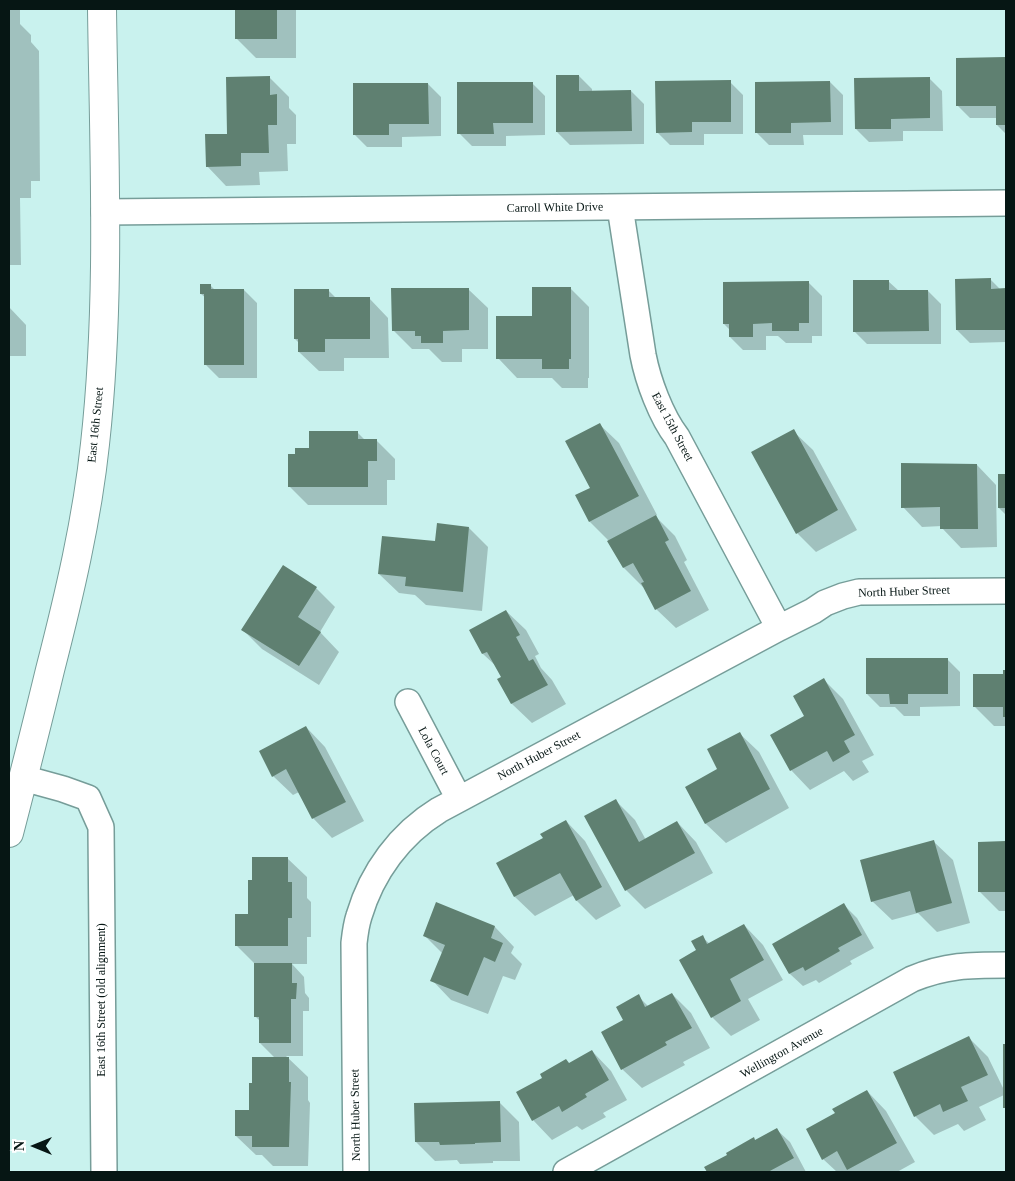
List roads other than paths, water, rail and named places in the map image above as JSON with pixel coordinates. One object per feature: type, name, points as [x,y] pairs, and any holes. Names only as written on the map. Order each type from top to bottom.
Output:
[{"type":"street","name":"East 16th Street","points":[[9,833],[60,633],[84,514],[95,446],[101,374],[104,300],[102,9]]},
{"type":"street","name":"Carroll White Drive","points":[[104,212],[1006,203]]},
{"type":"street","name":"East 15th Street","points":[[620,207],[642,355],[652,390],[779,628]]},
{"type":"street","name":"North Huber Street","points":[[356,1172],[354,943],[358,918],[366,894],[384,861],[409,832],[429,816],[459,799],[779,628],[843,596],[859,592],[1006,591]]},
{"type":"street","name":"Lola Court","points":[[408,702],[459,799]]},
{"type":"street","name":"East 16th Street (old alignment)","points":[[23,778],[63,788],[88,798],[101,827],[104,1172]]},
{"type":"street","name":"Wellington Avenue","points":[[566,1172],[912,979],[950,967],[1006,965]]}]
